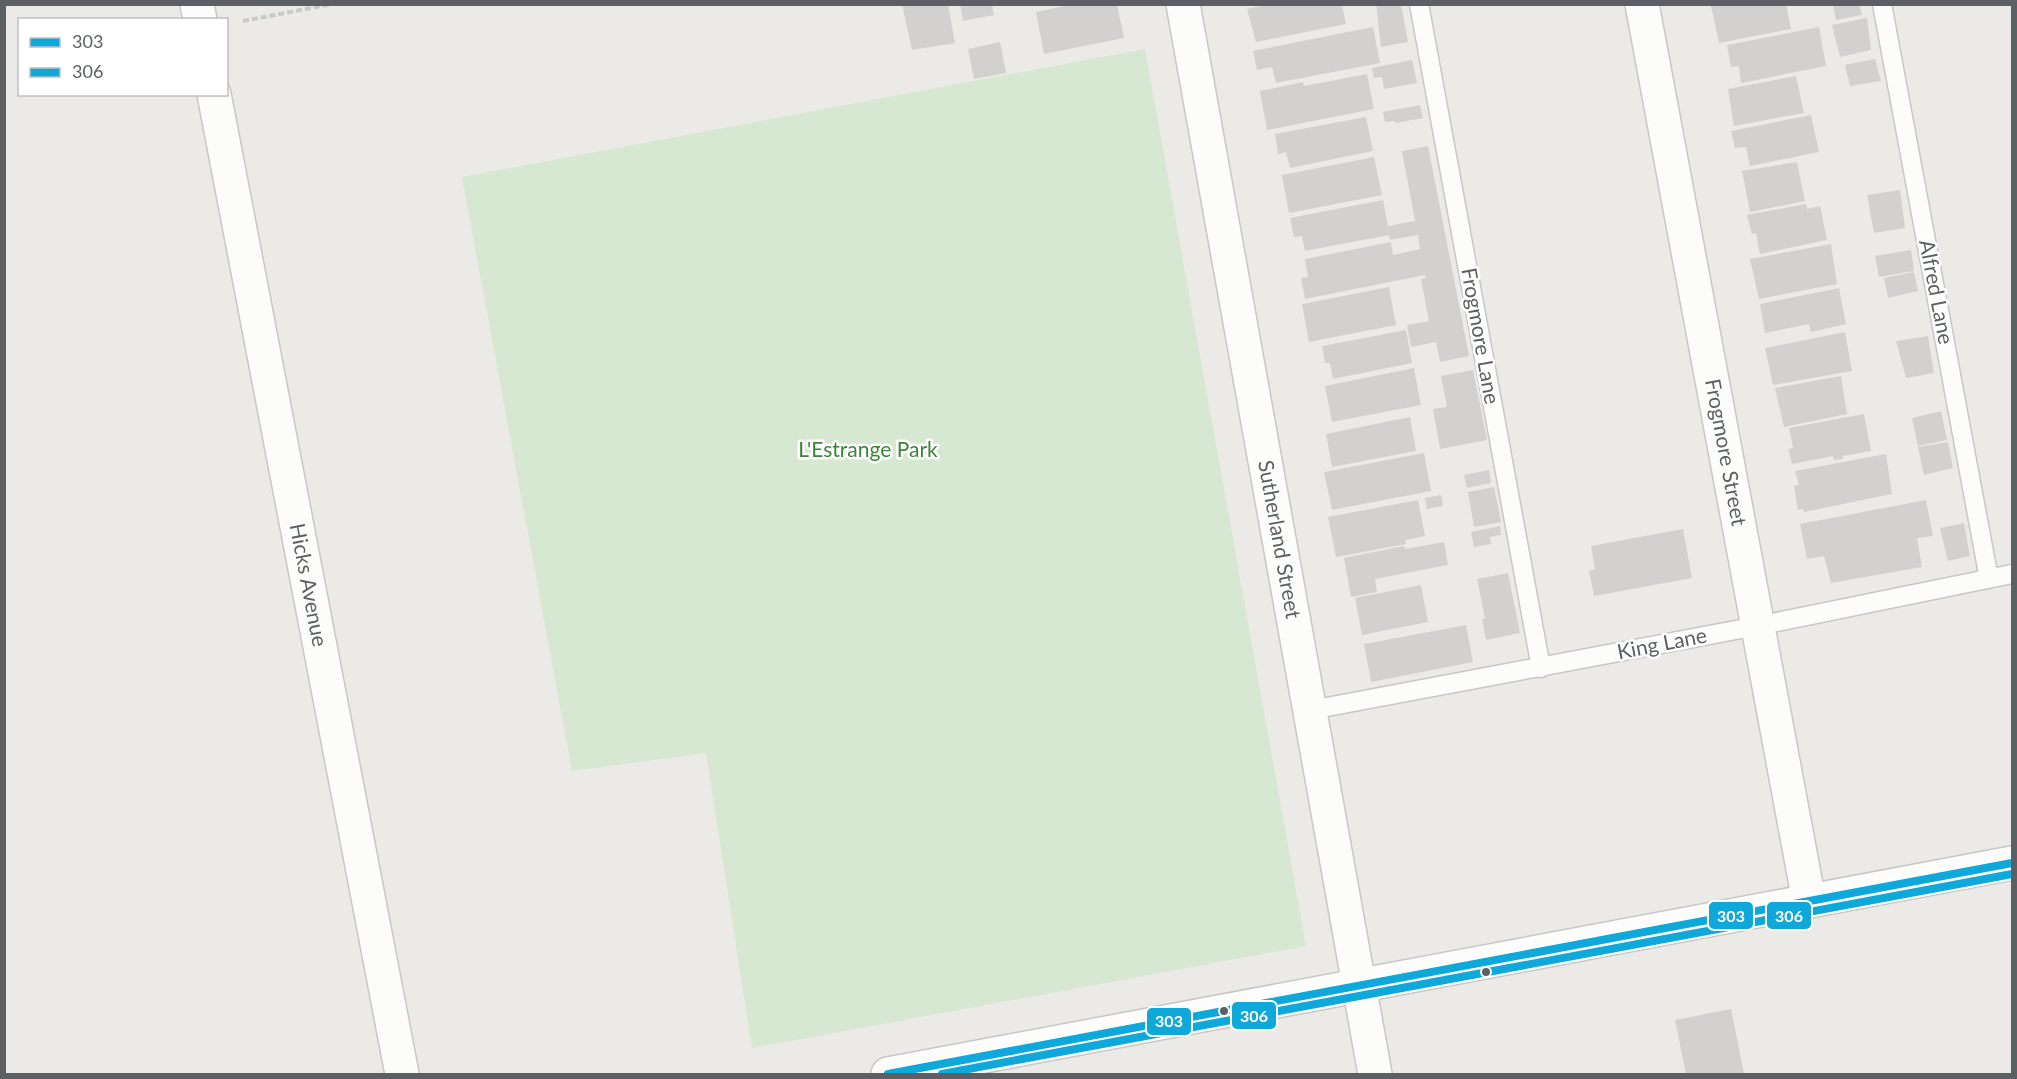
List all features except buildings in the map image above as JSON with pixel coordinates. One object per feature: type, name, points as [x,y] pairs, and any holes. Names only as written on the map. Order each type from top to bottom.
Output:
[{"type":"street","name":"Sutherland Street","points":[[1183,4],[1376,1074]]},
{"type":"street","name":"Frogmore Street","points":[[1642,4],[1809,901]]},
{"type":"street","name":"Hicks Avenue","points":[[214,96],[402,1074]]},
{"type":"street","points":[[888,1074],[2013,863]]},
{"type":"lane","name":"Frogmore Lane","points":[[1419,4],[1541,668]]},
{"type":"lane","name":"Alfred Lane","points":[[1882,4],[1989,579]]},
{"type":"lane","name":"King Lane","points":[[1311,710],[1541,668],[2013,574]]},
{"type":"path","points":[[243,21],[332,4]]},
{"type":"green space","name":"L'Estrange Park","points":[[1145,49],[1306,946],[752,1048],[706,753],[572,771],[462,177]]},
{"type":"transit line","name":"303","points":[[888,1074],[2012,863]]},
{"type":"transit line","name":"306","points":[[942,1074],[2012,874]]}]
